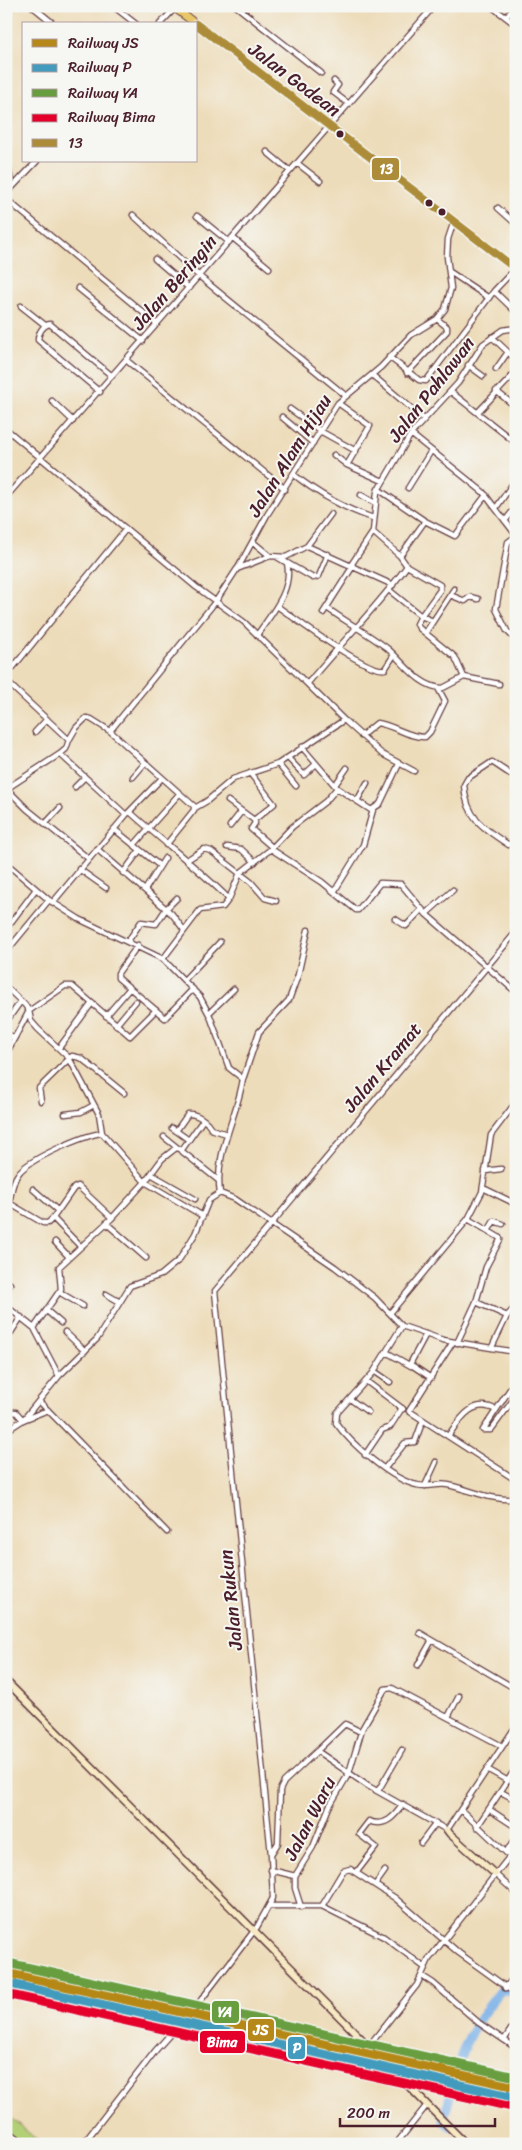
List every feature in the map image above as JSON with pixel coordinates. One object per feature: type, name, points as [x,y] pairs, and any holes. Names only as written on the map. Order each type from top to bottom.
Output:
[{"type":"main road","name":"Jalan Godean","points":[[175,7],[194,22]]},
{"type":"main road","name":"Jalan Godean","points":[[198,26],[516,268]]},
{"type":"main road","points":[[6,1681],[466,2144]]},
{"type":"main road","points":[[447,1830],[495,1874]]},
{"type":"street","points":[[32,6],[52,22]]},
{"type":"street","points":[[113,6],[133,22]]},
{"type":"street","points":[[236,6],[321,73]]},
{"type":"street","name":"Jalan Beringin","points":[[6,498],[434,6]]},
{"type":"street","points":[[491,6],[516,25]]},
{"type":"street","points":[[162,22],[175,7]]},
{"type":"street","points":[[506,17],[514,7]]},
{"type":"street","points":[[334,81],[338,85],[333,92],[349,104]]},
{"type":"street","points":[[6,132],[7,160],[12,186]]},
{"type":"street","points":[[267,152],[290,171]]},
{"type":"street","points":[[6,194],[36,162]]},
{"type":"street","points":[[297,163],[320,181]]},
{"type":"street","points":[[6,198],[157,324]]},
{"type":"street","points":[[498,208],[516,224]]},
{"type":"street","points":[[133,215],[199,276],[345,395]]},
{"type":"street","points":[[197,216],[269,268]]},
{"type":"street","name":"Jalan Alam Hijau","points":[[110,731],[216,602],[293,474],[322,432],[338,403],[345,395],[372,375],[411,336],[437,319],[445,309],[449,296],[450,272],[447,248],[454,220]]},
{"type":"street","points":[[155,259],[189,288]]},
{"type":"street","points":[[389,357],[422,381],[428,380],[489,298],[516,268]]},
{"type":"street","points":[[450,272],[489,298]]},
{"type":"street","points":[[78,288],[143,341]]},
{"type":"street","points":[[494,292],[516,312]]},
{"type":"street","points":[[21,306],[46,325],[50,324],[112,376]]},
{"type":"street","points":[[408,372],[447,331],[447,327],[437,319]]},
{"type":"street","points":[[46,325],[39,333],[38,340],[100,392]]},
{"type":"street","name":"Jalan Pahlawan","points":[[373,532],[374,503],[378,489],[411,434],[450,392],[483,344],[503,330],[516,328]]},
{"type":"street","points":[[492,337],[516,360]]},
{"type":"street","points":[[496,369],[508,352]]},
{"type":"street","points":[[126,360],[285,489]]},
{"type":"street","points":[[468,365],[483,376]]},
{"type":"street","points":[[478,412],[516,372]]},
{"type":"street","points":[[372,375],[424,419]]},
{"type":"street","points":[[496,391],[516,407]]},
{"type":"street","points":[[450,392],[516,443]]},
{"type":"street","points":[[52,402],[73,421]]},
{"type":"street","points":[[338,403],[370,426],[347,465]]},
{"type":"street","points":[[290,408],[322,432],[356,450]]},
{"type":"street","points":[[282,417],[313,443]]},
{"type":"street","points":[[6,429],[216,602],[244,622],[344,720],[382,754],[414,771]]},
{"type":"street","points":[[411,434],[486,495],[515,535],[508,542],[496,609],[507,631],[516,640]]},
{"type":"street","points":[[408,488],[431,451]]},
{"type":"street","points":[[334,455],[347,465],[383,481]]},
{"type":"street","points":[[293,474],[318,495],[346,509],[373,518]]},
{"type":"street","points":[[496,508],[516,479]]},
{"type":"street","points":[[378,489],[425,521],[455,536],[486,495]]},
{"type":"street","points":[[360,495],[374,503]]},
{"type":"street","points":[[505,521],[516,507]]},
{"type":"street","points":[[237,569],[270,556],[286,557],[306,546],[331,514]]},
{"type":"street","points":[[400,556],[425,521]]},
{"type":"street","points":[[6,676],[126,529]]},
{"type":"street","points":[[323,613],[373,532],[400,556],[407,566],[440,585],[440,590],[421,616],[418,626],[455,657],[464,677]]},
{"type":"street","points":[[253,542],[270,556]]},
{"type":"street","points":[[306,546],[328,554],[393,585]]},
{"type":"street","points":[[276,556],[313,578],[317,577],[328,554]]},
{"type":"street","points":[[256,635],[277,606],[288,582],[290,575],[287,563]]},
{"type":"street","points":[[308,683],[393,585],[407,566]]},
{"type":"street","points":[[426,632],[454,589]]},
{"type":"street","points":[[388,590],[421,616],[433,621]]},
{"type":"street","points":[[450,595],[465,601],[470,597],[478,599]]},
{"type":"street","points":[[277,606],[337,648],[382,671],[388,666],[394,655]]},
{"type":"street","points":[[327,608],[394,655],[420,680],[438,688],[449,686],[464,677],[499,684]]},
{"type":"street","points":[[6,681],[69,740]]},
{"type":"street","points":[[361,736],[377,723],[416,736],[425,737],[430,732],[445,701],[438,688]]},
{"type":"street","points":[[89,859],[27,809],[7,789],[66,749],[76,728],[86,718],[91,719],[110,731],[180,793],[194,808]]},
{"type":"street","points":[[35,732],[47,719]]},
{"type":"street","points":[[166,844],[194,808],[207,802],[233,779],[278,764],[344,720]]},
{"type":"street","points":[[302,747],[336,787],[373,810]]},
{"type":"street","points":[[60,754],[128,813],[200,870],[229,900]]},
{"type":"street","points":[[288,758],[304,775],[316,764]]},
{"type":"street","points":[[516,778],[492,762],[468,778],[464,785],[472,814],[478,824],[509,845],[516,838]]},
{"type":"street","points":[[133,777],[145,763]]},
{"type":"street","points":[[278,764],[296,786]]},
{"type":"street","points":[[334,892],[363,845],[373,810],[380,804],[399,764]]},
{"type":"street","points":[[162,958],[200,910],[220,908],[229,900],[240,873],[271,848],[292,827],[326,801],[347,768]]},
{"type":"street","points":[[250,773],[274,804],[254,820],[255,823],[251,829],[271,848],[358,910],[380,883],[394,882],[401,884],[426,914],[516,992]]},
{"type":"street","points":[[75,787],[85,777]]},
{"type":"street","points":[[6,952],[128,813],[162,778]]},
{"type":"street","points":[[357,801],[367,783]]},
{"type":"street","points":[[134,845],[180,793]]},
{"type":"street","points":[[228,802],[254,820]]},
{"type":"street","points":[[46,823],[60,808]]},
{"type":"street","points":[[230,826],[241,812]]},
{"type":"street","points":[[114,829],[160,866]]},
{"type":"street","points":[[227,848],[241,849],[255,862]]},
{"type":"street","points":[[97,849],[177,918],[184,930]]},
{"type":"street","points":[[187,860],[204,849],[211,851],[260,890],[265,898],[276,901]]},
{"type":"street","points":[[123,873],[140,850]]},
{"type":"street","points":[[145,890],[165,858]]},
{"type":"street","points":[[6,863],[36,889],[79,919],[138,945],[162,958],[193,989],[209,1013],[219,1045],[231,1070],[243,1079]]},
{"type":"street","points":[[80,869],[106,888]]},
{"type":"street","points":[[6,929],[36,889]]},
{"type":"street","points":[[426,914],[452,890]]},
{"type":"street","points":[[128,941],[141,922],[156,924],[166,908],[177,898]]},
{"type":"street","points":[[395,919],[406,926],[422,909]]},
{"type":"street","points":[[220,1193],[218,1180],[243,1079],[259,1032],[289,1000],[298,975],[308,930]]},
{"type":"street","name":"Jalan Kramat","points":[[215,1291],[516,932]]},
{"type":"street","points":[[184,979],[220,942]]},
{"type":"street","points":[[138,945],[117,975],[156,1010],[167,1018],[193,989]]},
{"type":"street","points":[[6,1054],[29,1011],[65,986],[72,986],[127,1035],[132,1036],[156,1010]]},
{"type":"street","points":[[6,987],[29,1011],[31,1021],[38,1029],[69,1058],[99,1114],[102,1133],[145,1182],[202,1216]]},
{"type":"street","points":[[106,1016],[130,988]]},
{"type":"street","points":[[209,1013],[234,989]]},
{"type":"street","points":[[6,1022],[21,1001]]},
{"type":"street","points":[[116,1025],[136,1001]]},
{"type":"street","points":[[59,1048],[92,1003]]},
{"type":"street","points":[[6,1033],[14,1038]]},
{"type":"street","points":[[40,1101],[39,1088],[69,1058],[76,1055],[124,1093]]},
{"type":"street","points":[[391,1312],[468,1219],[483,1188],[491,1135],[516,1102]]},
{"type":"street","points":[[65,1114],[81,1112],[94,1105]]},
{"type":"street","points":[[189,1140],[174,1129],[189,1114],[203,1120],[211,1129],[228,1134]]},
{"type":"street","points":[[181,1151],[203,1120]]},
{"type":"street","points":[[6,1211],[10,1203],[13,1183],[23,1169],[89,1134],[102,1133]]},
{"type":"street","points":[[164,1138],[218,1180]]},
{"type":"street","points":[[34,1328],[59,1292],[62,1282],[58,1269],[80,1246],[112,1218],[145,1182],[162,1159],[176,1148]]},
{"type":"street","points":[[485,1171],[501,1170]]},
{"type":"street","points":[[151,1174],[195,1199]]},
{"type":"street","points":[[10,1203],[43,1223],[48,1223],[74,1188],[78,1186],[112,1218]]},
{"type":"street","points":[[483,1188],[514,1203],[516,1196]]},
{"type":"street","points":[[33,1189],[57,1210]]},
{"type":"street","points":[[23,1420],[59,1376],[105,1329],[130,1286],[161,1275],[179,1260],[195,1234],[209,1200],[220,1193],[229,1195],[335,1267],[391,1312],[402,1326],[455,1343],[516,1352]]},
{"type":"street","points":[[53,1218],[80,1246]]},
{"type":"street","points":[[409,1411],[455,1343],[476,1302],[486,1267],[500,1240],[468,1219]]},
{"type":"street","points":[[488,1232],[495,1221],[503,1224]]},
{"type":"street","points":[[106,1223],[146,1258]]},
{"type":"street","points":[[55,1242],[69,1257]]},
{"type":"street","name":"Jalan Rukun","points":[[215,1291],[271,1854],[273,1892],[270,1906]]},
{"type":"street","points":[[59,1292],[83,1306]]},
{"type":"street","points":[[106,1294],[120,1302]]},
{"type":"street","points":[[476,1302],[507,1316]]},
{"type":"street","points":[[6,1306],[34,1328],[59,1376]]},
{"type":"street","points":[[492,1347],[507,1316],[516,1306]]},
{"type":"street","points":[[47,1311],[61,1322]]},
{"type":"street","points":[[6,1340],[21,1317]]},
{"type":"street","points":[[402,1326],[374,1371],[337,1413],[335,1420],[346,1438],[365,1455],[414,1484],[425,1486],[448,1485],[499,1499],[516,1499]]},
{"type":"street","points":[[65,1332],[85,1351]]},
{"type":"street","points":[[411,1366],[411,1361],[426,1334]]},
{"type":"street","points":[[386,1352],[431,1378]]},
{"type":"street","points":[[374,1371],[390,1382]]},
{"type":"street","points":[[509,1391],[516,1395],[490,1431],[483,1430],[516,1380]]},
{"type":"street","points":[[366,1381],[402,1408],[516,1480]]},
{"type":"street","points":[[350,1398],[368,1412]]},
{"type":"street","points":[[39,1401],[167,1532]]},
{"type":"street","points":[[448,1436],[470,1409],[484,1406],[496,1410]]},
{"type":"street","points":[[6,1407],[11,1412],[16,1412],[23,1420]]},
{"type":"street","points":[[365,1455],[382,1430],[390,1427],[402,1408]]},
{"type":"street","points":[[6,1431],[23,1420],[48,1410]]},
{"type":"street","points":[[385,1468],[404,1443],[415,1442],[423,1420]]},
{"type":"street","points":[[425,1486],[436,1462]]},
{"type":"street","points":[[420,1633],[516,1689]]},
{"type":"street","points":[[418,1665],[432,1640]]},
{"type":"street","name":"Jalan Waru","points":[[301,1907],[295,1888],[296,1876],[313,1847],[329,1807],[349,1773],[361,1732],[382,1692],[388,1688],[448,1717]]},
{"type":"street","points":[[459,1696],[448,1717],[502,1746]]},
{"type":"street","points":[[271,1854],[278,1843],[280,1790],[284,1782],[344,1724],[361,1732]]},
{"type":"street","points":[[317,1751],[378,1791],[447,1830],[516,1726]]},
{"type":"street","points":[[510,1734],[516,1738]]},
{"type":"street","points":[[378,1791],[402,1750]]},
{"type":"street","points":[[477,1827],[514,1775],[516,1768]]},
{"type":"street","points":[[487,1770],[508,1781]]},
{"type":"street","points":[[501,1792],[516,1800]]},
{"type":"street","points":[[356,1873],[376,1847],[359,1834],[369,1821],[382,1824],[392,1818],[404,1804]]},
{"type":"street","points":[[461,1810],[516,1862]]},
{"type":"street","points":[[490,1810],[516,1827]]},
{"type":"street","points":[[422,1843],[436,1823]]},
{"type":"street","points":[[510,1856],[508,1849],[516,1839]]},
{"type":"street","points":[[368,2047],[422,1976],[424,1967],[444,1940],[510,1856],[516,1854]]},
{"type":"street","points":[[322,1906],[343,1871],[350,1869],[375,1885],[505,1988],[516,1994]]},
{"type":"street","points":[[271,1870],[296,1876]]},
{"type":"street","points":[[375,1885],[385,1871]]},
{"type":"street","points":[[495,1874],[516,1893]]},
{"type":"street","points":[[83,2144],[156,2050],[201,2000],[254,1931],[270,1906],[322,1906],[384,1937],[424,1967]]},
{"type":"street","points":[[505,1988],[516,1975]]},
{"type":"street","points":[[422,1976],[433,1983],[479,2023],[516,2048]]},
{"type":"street","points":[[504,2040],[512,2028],[516,2027]]},
{"type":"street","points":[[396,2144],[427,2104]]},
{"type":"street","points":[[6,2129],[25,2144]]},
{"type":"street","points":[[510,2144],[516,2137]]},
{"type":"green space","points":[[6,2114],[42,2144],[6,2144]]},
{"type":"waterway","points":[[458,2067],[470,2035],[482,2015],[503,1988],[516,1996]]},
{"type":"waterway","points":[[450,2126],[443,2121],[455,2079]]},
{"type":"rail line","name":"YA","points":[[8,1963],[516,2077]]},
{"type":"rail line","name":"JS","points":[[6,1973],[516,2087]]},
{"type":"rail line","name":"P","points":[[6,1983],[514,2097]]},
{"type":"rail line","name":"Bima","points":[[6,1994],[512,2107]]},
{"type":"transit line","name":"13","points":[[198,26],[516,269]]}]
